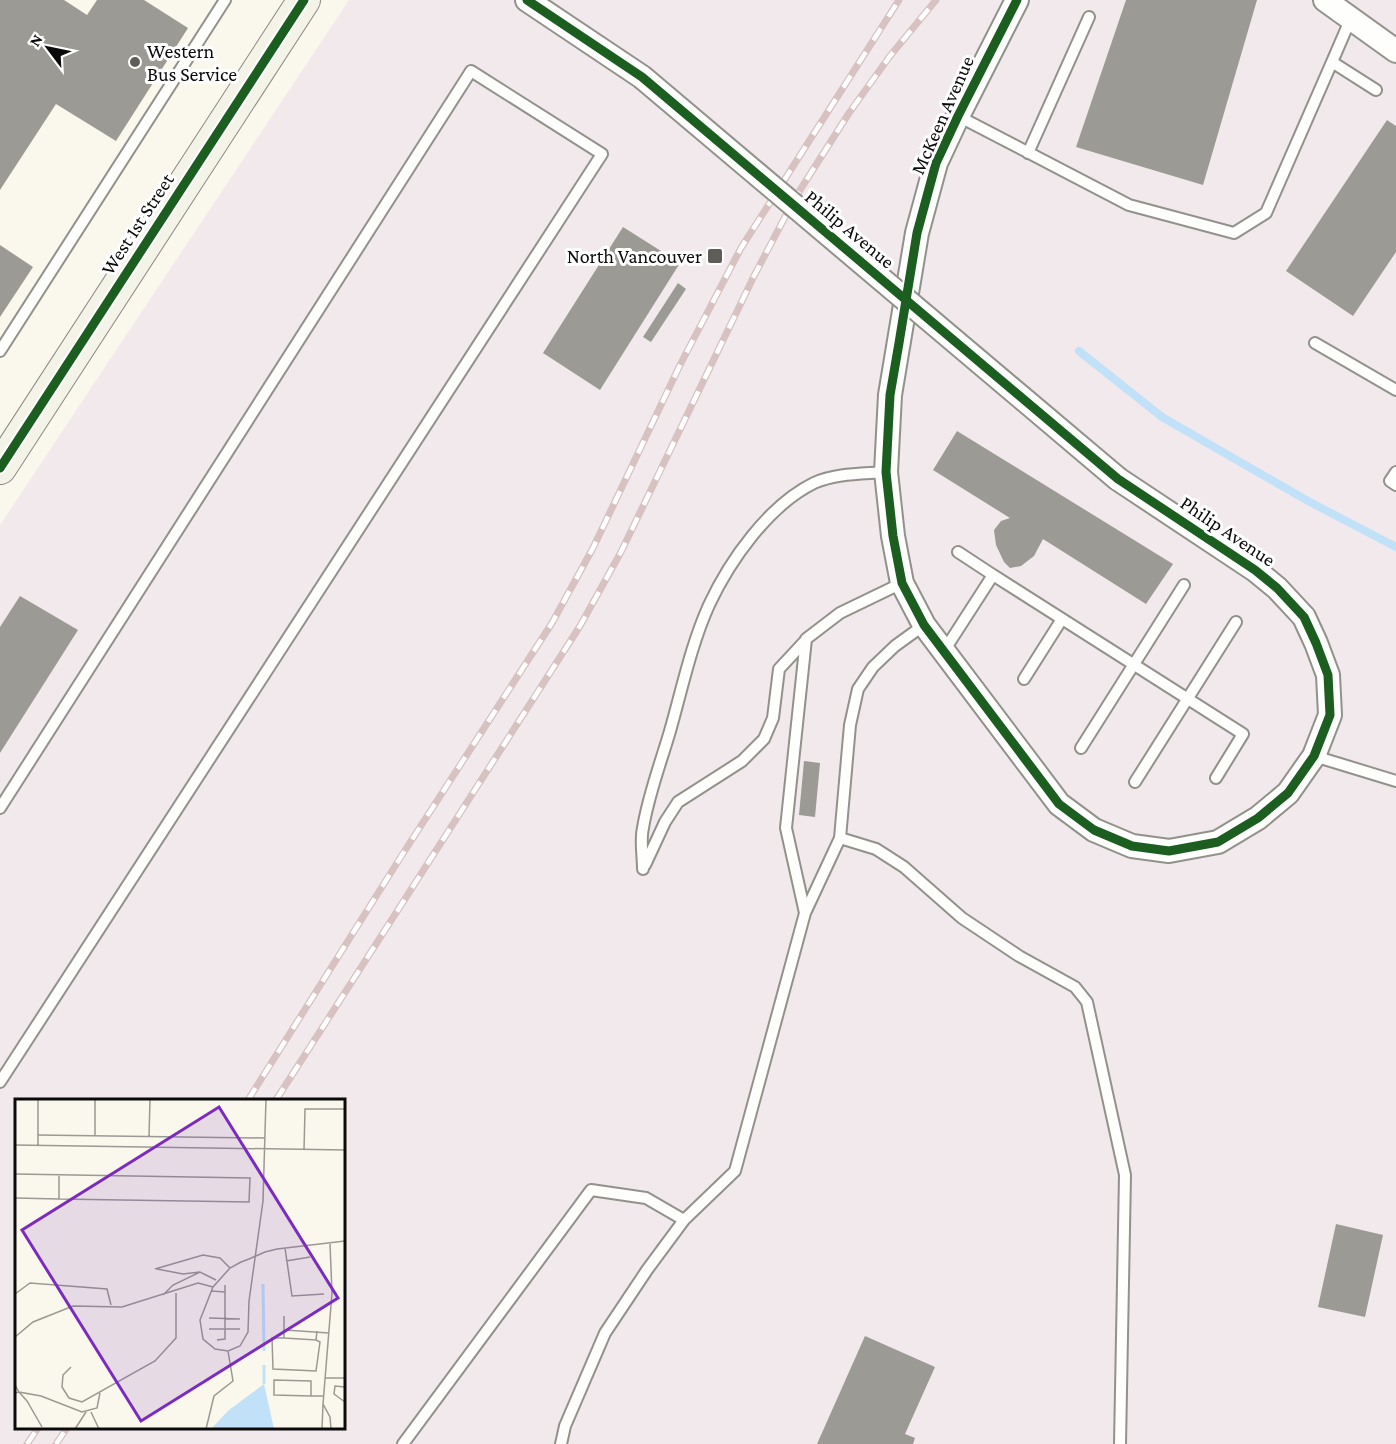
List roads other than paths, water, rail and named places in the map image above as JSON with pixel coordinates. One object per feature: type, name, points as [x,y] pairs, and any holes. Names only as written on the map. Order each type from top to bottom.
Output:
[{"type":"street","name":"West 1st Street","points":[[0,468],[304,0]]},
{"type":"street","name":"Philip Avenue","points":[[527,0],[642,77],[1118,479],[1255,570],[1277,588],[1304,617],[1328,675],[1330,716],[1314,756],[1287,794],[1258,818],[1218,842],[1169,851],[1132,846],[1094,830],[1059,804],[924,625],[902,583],[893,536]]},
{"type":"street","name":"McKeen Avenue","points":[[893,536],[886,472],[890,395],[917,233],[936,163],[1017,0]]},
{"type":"street","points":[[1325,0],[1396,51]]},
{"type":"lane","points":[[0,351],[225,0]]},
{"type":"lane","points":[[1029,153],[1089,17]]},
{"type":"lane","points":[[958,116],[1129,205],[1234,233],[1266,213],[1352,18]]},
{"type":"lane","points":[[1332,62],[1376,90]]},
{"type":"lane","points":[[0,808],[471,71],[602,154],[0,1082]]},
{"type":"lane","points":[[1315,343],[1394,383]]},
{"type":"lane","points":[[886,472],[831,477],[815,482],[763,522],[728,573],[710,604],[687,673],[642,829],[643,868],[665,822],[678,802],[742,761],[764,739],[773,718],[779,669],[806,639],[840,613],[902,583]]},
{"type":"lane","points":[[1396,472],[1390,481],[1396,485]]},
{"type":"lane","points":[[958,552],[1243,734],[1216,778]]},
{"type":"lane","points":[[944,651],[993,575]]},
{"type":"lane","points":[[1081,748],[1185,585]]},
{"type":"lane","points":[[1024,679],[1062,619]]},
{"type":"lane","points":[[1135,782],[1236,622]]},
{"type":"lane","points":[[561,1444],[565,1426],[605,1333],[684,1220],[735,1171],[806,913],[840,838],[850,725],[858,690],[873,667],[895,646],[924,625]]},
{"type":"lane","points":[[806,639],[786,828],[806,913]]},
{"type":"lane","points":[[1314,756],[1396,781]]},
{"type":"lane","points":[[840,838],[876,849],[904,867],[962,918],[1019,956],[1075,987],[1087,1002],[1125,1175],[1120,1444]]},
{"type":"lane","points":[[403,1444],[591,1190],[646,1198],[684,1220]]},
{"type":"waterway","points":[[1079,351],[1162,417],[1308,501],[1396,547]]},
{"type":"railway","points":[[249,1099],[402,855],[552,623],[593,548],[680,365],[741,248],[899,0]]},
{"type":"railway","points":[[277,1099],[580,626],[621,552],[754,276],[795,198],[849,113],[890,56],[936,0]]},
{"type":"railway","points":[[27,1444],[37,1429]]},
{"type":"railway","points":[[56,1444],[66,1429]]},
{"type":"place","name":"Western Bus Service","points":[[135,62]]},
{"type":"place","name":"North Vancouver","points":[[715,256]]}]
